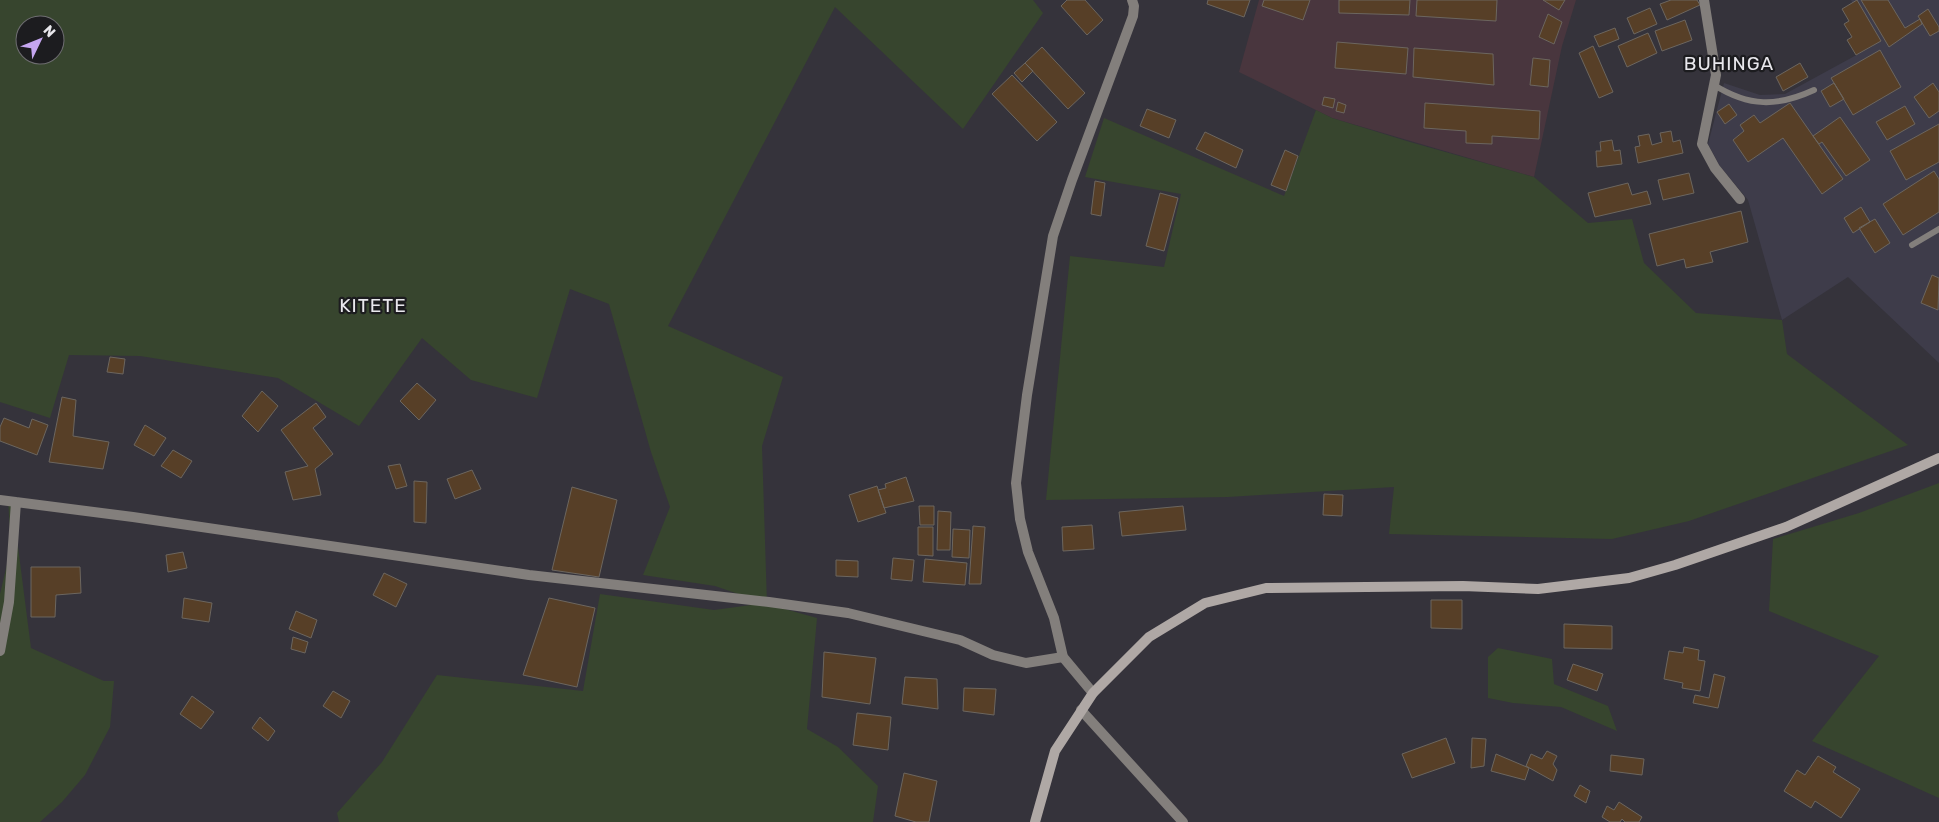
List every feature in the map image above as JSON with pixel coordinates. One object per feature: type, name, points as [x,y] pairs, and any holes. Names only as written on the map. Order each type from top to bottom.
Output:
[{"type":"main road","points":[[1035,822],[1055,751],[1093,693],[1104,679],[1149,637],[1205,604],[1266,588],[1463,586],[1538,588],[1629,578],[1676,565],[1786,527],[1939,458]]},
{"type":"street","points":[[1093,693],[1062,657],[1054,618],[1028,552],[1020,519],[1016,483],[1026,395],[1053,236],[1133,16],[1134,6],[1132,0]]},
{"type":"street","points":[[1704,0],[1716,75],[1702,144],[1715,168],[1740,198]]},
{"type":"street","points":[[0,500],[133,517],[529,575],[769,602],[848,613],[960,640],[993,655],[1026,663],[1062,657]]},
{"type":"street","points":[[0,651],[11,584],[16,502]]},
{"type":"street","points":[[1081,710],[1183,822]]},
{"type":"lane","points":[[1714,85],[1734,97],[1766,103],[1792,100],[1814,90]]},
{"type":"lane","points":[[1912,245],[1939,228]]},
{"type":"shaded area","points":[[1259,0],[1576,0],[1562,46],[1534,177],[1332,118],[1239,72]]},
{"type":"shaded area","points":[[1851,0],[1939,0],[1939,363],[1848,277],[1782,320],[1748,200],[1720,166],[1708,144],[1724,83],[1760,95],[1785,94],[1873,46],[1871,34]]},
{"type":"green space","points":[[0,0],[1033,0],[1043,13],[963,129],[835,7],[668,326],[783,377],[762,446],[767,604],[817,618],[807,729],[838,747],[878,786],[873,822],[339,822],[337,813],[382,762],[437,675],[583,691],[600,594],[714,610],[765,603],[715,586],[643,575],[670,507],[651,452],[609,304],[570,289],[537,398],[471,380],[422,338],[359,426],[278,378],[140,356],[69,355],[50,418],[0,402]]},
{"type":"green space","points":[[1316,110],[1332,118],[1410,142],[1534,177],[1588,223],[1632,219],[1644,263],[1696,313],[1782,320],[1787,354],[1908,445],[1689,521],[1612,539],[1389,534],[1394,487],[1228,497],[1046,500],[1070,256],[1164,267],[1181,194],[1085,177],[1104,118],[1284,196]]},
{"type":"green space","points":[[1939,483],[1939,798],[1812,741],[1879,656],[1769,611],[1773,539],[1859,513]]},
{"type":"green space","points":[[8,499],[13,508],[31,648],[104,681],[114,681],[110,727],[85,775],[62,802],[40,822],[0,822],[0,594],[11,547]]},
{"type":"green space","points":[[1498,648],[1552,659],[1554,684],[1608,706],[1617,731],[1561,707],[1513,703],[1488,698],[1488,657]]},
{"type":"building","points":[[1067,0],[1085,0],[1103,20],[1087,35],[1061,6]]},
{"type":"building","points":[[1208,0],[1250,0],[1244,17],[1207,4]]},
{"type":"building","points":[[1264,0],[1310,0],[1303,20],[1262,6]]},
{"type":"building","points":[[1339,0],[1410,0],[1409,15],[1339,13]]},
{"type":"building","points":[[1417,0],[1497,0],[1496,21],[1416,16]]},
{"type":"building","points":[[1543,0],[1565,0],[1559,10]]},
{"type":"building","points":[[1671,0],[1697,0],[1700,5],[1667,20],[1660,4]]},
{"type":"building","points":[[1857,0],[1881,41],[1856,55],[1847,40],[1852,37],[1844,24],[1849,21],[1842,9]]},
{"type":"building","points":[[1861,0],[1888,0],[1905,28],[1920,19],[1922,24],[1889,47]]},
{"type":"building","points":[[1650,8],[1657,24],[1634,34],[1627,18]]},
{"type":"building","points":[[1928,9],[1939,27],[1939,31],[1930,36],[1918,16]]},
{"type":"building","points":[[1548,14],[1562,22],[1554,44],[1539,37]]},
{"type":"building","points":[[1685,20],[1692,40],[1662,51],[1655,31]]},
{"type":"building","points":[[1615,28],[1619,39],[1599,47],[1594,36]]},
{"type":"building","points":[[1648,33],[1657,53],[1627,67],[1618,46]]},
{"type":"building","points":[[1337,42],[1408,48],[1406,74],[1335,68]]},
{"type":"building","points":[[1593,46],[1613,92],[1599,98],[1579,53]]},
{"type":"building","points":[[1042,47],[1085,93],[1068,109],[1025,63]]},
{"type":"building","points":[[1414,48],[1493,54],[1494,85],[1413,77]]},
{"type":"building","points":[[1880,50],[1901,87],[1853,115],[1831,78]]},
{"type":"building","points":[[1533,58],[1550,60],[1548,87],[1530,85]]},
{"type":"building","points":[[1025,63],[1033,71],[1022,82],[1014,73]]},
{"type":"building","points":[[1800,63],[1808,77],[1783,91],[1776,77]]},
{"type":"building","points":[[1012,75],[1057,122],[1037,141],[992,94]]},
{"type":"building","points":[[1834,83],[1844,99],[1830,107],[1821,91]]},
{"type":"building","points":[[1933,83],[1939,92],[1939,111],[1929,118],[1914,97]]},
{"type":"building","points":[[1324,97],[1335,99],[1333,108],[1322,105]]},
{"type":"building","points":[[1338,102],[1346,105],[1344,113],[1336,111]]},
{"type":"building","points":[[1425,103],[1540,111],[1539,139],[1492,136],[1492,144],[1466,143],[1466,131],[1424,128]]},
{"type":"building","points":[[1790,103],[1843,179],[1822,194],[1783,138],[1748,162],[1733,140],[1744,131],[1740,125],[1754,115],[1760,123]]},
{"type":"building","points":[[1729,104],[1737,115],[1725,124],[1717,112]]},
{"type":"building","points":[[1905,106],[1915,124],[1887,140],[1876,122]]},
{"type":"building","points":[[1147,109],[1176,120],[1169,138],[1140,126]]},
{"type":"building","points":[[1840,117],[1870,160],[1846,176],[1822,142],[1819,144],[1813,136]]},
{"type":"building","points":[[1939,124],[1939,162],[1906,180],[1890,151]]},
{"type":"building","points":[[1671,131],[1673,142],[1680,140],[1683,153],[1638,163],[1635,147],[1640,146],[1638,136],[1649,134],[1652,145],[1662,142],[1660,133]]},
{"type":"building","points":[[1205,132],[1243,150],[1236,168],[1196,149]]},
{"type":"building","points":[[1612,140],[1614,151],[1620,150],[1622,164],[1597,167],[1596,151],[1601,151],[1600,142]]},
{"type":"building","points":[[1285,150],[1298,156],[1286,191],[1271,185]]},
{"type":"building","points":[[1934,171],[1939,179],[1939,212],[1903,235],[1883,204]]},
{"type":"building","points":[[1689,173],[1694,193],[1663,200],[1658,180]]},
{"type":"building","points":[[1095,181],[1105,183],[1101,216],[1091,214]]},
{"type":"building","points":[[1628,183],[1632,195],[1647,191],[1651,204],[1595,217],[1588,193]]},
{"type":"building","points":[[1160,193],[1178,198],[1164,251],[1146,246]]},
{"type":"building","points":[[1861,207],[1870,222],[1853,233],[1844,218]]},
{"type":"building","points":[[1741,211],[1748,242],[1710,252],[1713,262],[1686,268],[1684,259],[1657,266],[1649,234]]},
{"type":"building","points":[[1875,219],[1890,243],[1875,253],[1859,228]]},
{"type":"building","points":[[1932,275],[1939,278],[1938,310],[1921,303]]},
{"type":"building","points":[[110,357],[125,359],[123,374],[107,372]]},
{"type":"building","points":[[417,383],[436,400],[419,420],[400,401]]},
{"type":"building","points":[[262,391],[278,406],[258,432],[242,416]]},
{"type":"building","points":[[62,397],[76,400],[73,436],[109,442],[103,469],[49,462]]},
{"type":"building","points":[[316,403],[326,417],[313,428],[333,454],[315,469],[321,495],[293,500],[285,472],[308,466],[281,430]]},
{"type":"building","points":[[4,418],[29,428],[32,419],[48,425],[37,455],[0,441],[0,427]]},
{"type":"building","points":[[145,425],[166,438],[154,456],[134,445]]},
{"type":"building","points":[[173,450],[192,461],[181,478],[161,466]]},
{"type":"building","points":[[400,464],[407,486],[396,489],[388,466]]},
{"type":"building","points":[[472,470],[481,489],[455,499],[447,479]]},
{"type":"building","points":[[906,477],[914,501],[884,508],[878,490],[886,488],[885,484]]},
{"type":"building","points":[[414,481],[427,482],[426,523],[414,522]]},
{"type":"building","points":[[877,486],[886,513],[858,522],[849,495]]},
{"type":"building","points":[[572,487],[617,500],[599,577],[552,570]]},
{"type":"building","points":[[1324,494],[1343,495],[1342,516],[1323,515]]},
{"type":"building","points":[[919,506],[934,506],[934,525],[920,525]]},
{"type":"building","points":[[1183,506],[1186,530],[1122,536],[1119,512]]},
{"type":"building","points":[[938,511],[951,512],[950,550],[937,550]]},
{"type":"building","points":[[1092,525],[1094,549],[1063,551],[1062,527]]},
{"type":"building","points":[[973,526],[985,527],[981,584],[969,584]]},
{"type":"building","points":[[918,527],[933,527],[933,556],[918,555]]},
{"type":"building","points":[[953,529],[970,530],[969,558],[952,557]]},
{"type":"building","points":[[183,552],[187,568],[168,572],[166,555]]},
{"type":"building","points":[[893,558],[914,560],[912,581],[891,579]]},
{"type":"building","points":[[925,559],[967,563],[965,585],[923,582]]},
{"type":"building","points":[[836,560],[858,561],[858,577],[836,576]]},
{"type":"building","points":[[31,567],[80,567],[81,593],[56,595],[55,617],[31,617]]},
{"type":"building","points":[[384,573],[407,584],[396,607],[373,595]]},
{"type":"building","points":[[184,598],[212,603],[209,622],[182,618]]},
{"type":"building","points":[[549,598],[595,608],[577,687],[523,675]]},
{"type":"building","points":[[1431,600],[1462,600],[1462,629],[1431,628]]},
{"type":"building","points":[[296,611],[317,620],[311,638],[289,629]]},
{"type":"building","points":[[1564,624],[1612,626],[1612,649],[1564,648]]},
{"type":"building","points":[[293,637],[308,642],[305,653],[291,649]]},
{"type":"building","points":[[1684,647],[1699,650],[1698,660],[1705,661],[1700,691],[1682,688],[1683,683],[1664,679],[1669,651],[1683,653]]},
{"type":"building","points":[[824,652],[876,658],[870,704],[822,697]]},
{"type":"building","points":[[1573,664],[1603,674],[1597,691],[1567,680]]},
{"type":"building","points":[[1714,674],[1725,677],[1718,708],[1693,703],[1695,695],[1709,698]]},
{"type":"building","points":[[905,677],[937,679],[938,709],[902,704]]},
{"type":"building","points":[[964,688],[996,689],[994,715],[963,711]]},
{"type":"building","points":[[333,691],[350,701],[341,718],[323,706]]},
{"type":"building","points":[[192,696],[214,712],[201,729],[180,714]]},
{"type":"building","points":[[857,713],[891,717],[888,750],[853,745]]},
{"type":"building","points":[[260,717],[275,731],[268,741],[252,728]]},
{"type":"building","points":[[1446,738],[1455,763],[1412,778],[1402,754]]},
{"type":"building","points":[[1472,738],[1486,739],[1484,766],[1471,768]]},
{"type":"building","points":[[1547,751],[1557,756],[1553,764],[1557,770],[1553,781],[1526,766],[1531,754],[1542,759]]},
{"type":"building","points":[[1496,754],[1529,768],[1525,780],[1491,771]]},
{"type":"building","points":[[1611,755],[1644,759],[1642,775],[1610,771]]},
{"type":"building","points":[[1818,756],[1836,767],[1833,772],[1860,789],[1841,818],[1815,801],[1811,808],[1784,791],[1797,770],[1805,775]]},
{"type":"building","points":[[904,773],[937,781],[929,822],[916,822],[895,816]]},
{"type":"building","points":[[1580,785],[1590,791],[1586,803],[1574,796]]},
{"type":"building","points":[[1619,802],[1642,817],[1639,822],[1625,822],[1622,819],[1620,822],[1610,822],[1602,817],[1607,806],[1614,810]]},
{"type":"district","name":"BUHINGA","points":[[1729,63]]},
{"type":"district","name":"KITETE","points":[[373,305]]}]
